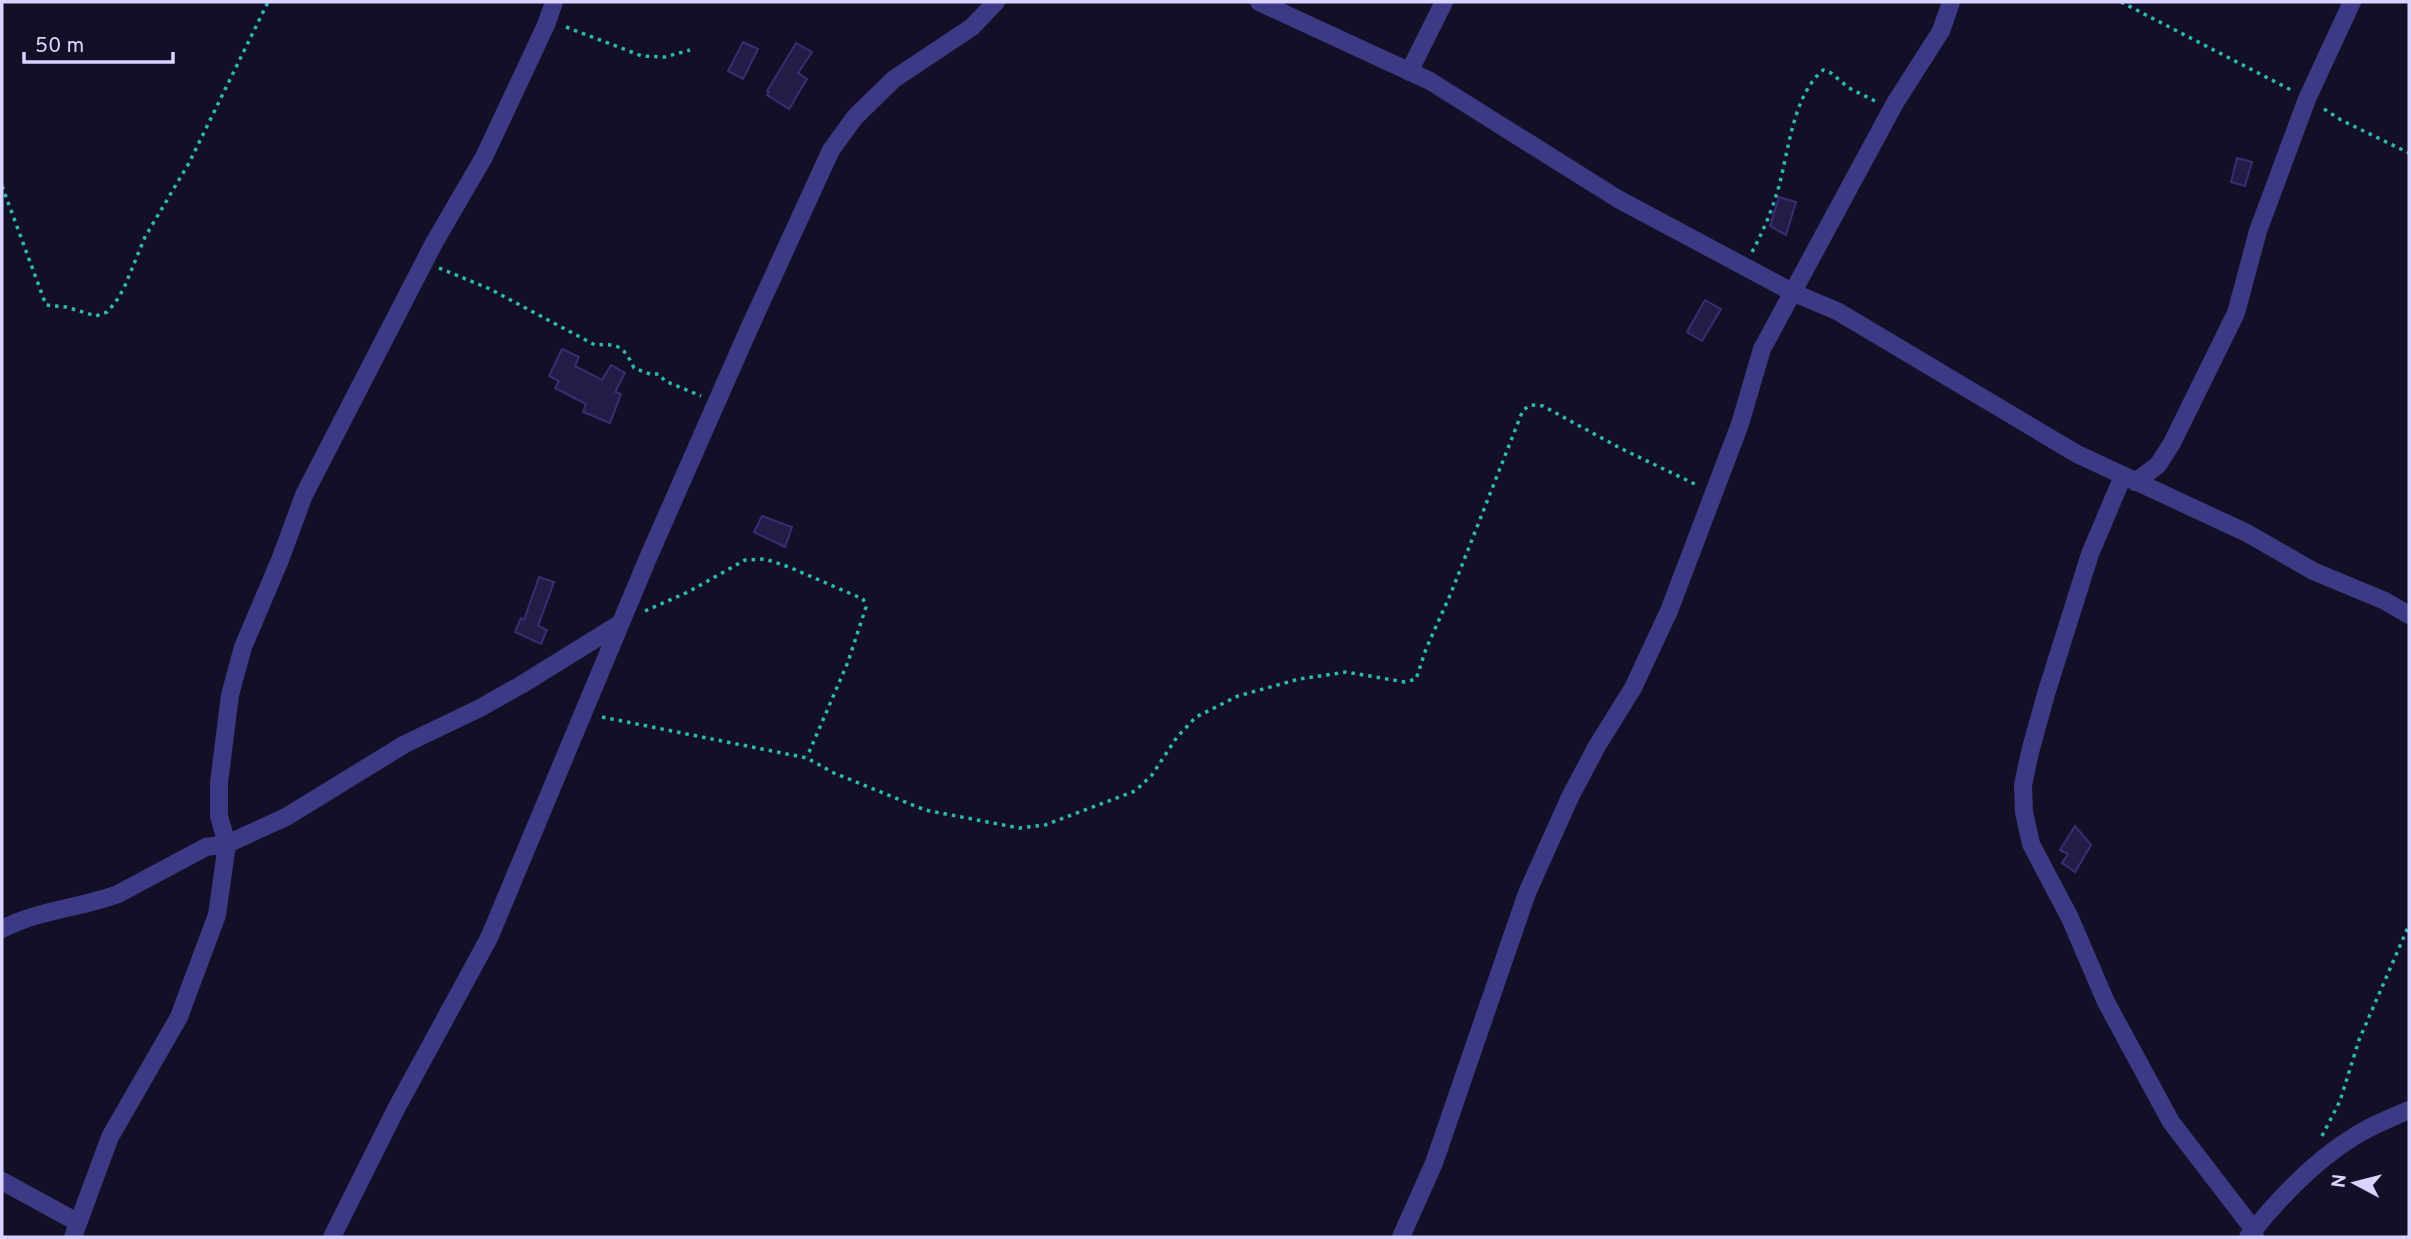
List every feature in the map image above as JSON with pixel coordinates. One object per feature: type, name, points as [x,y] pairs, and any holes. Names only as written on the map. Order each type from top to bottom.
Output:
[{"type":"street","points":[[2,1181],[75,1230],[110,1137],[150,1072],[179,1017],[217,915],[227,844],[219,816],[219,783],[230,695],[243,647],[304,495],[434,243],[484,157],[546,25],[554,2]]},
{"type":"street","points":[[332,1237],[396,1109],[489,938],[716,402],[831,150],[855,117],[894,79],[972,27],[996,2]]},
{"type":"street","points":[[1259,2],[1430,81],[1618,199],[1794,293],[1837,311],[2077,454],[2247,533],[2313,571],[2385,601],[2409,615]]},
{"type":"street","points":[[1409,72],[1444,2]]},
{"type":"street","points":[[1401,1237],[1434,1163],[1527,893],[1570,797],[1597,746],[1633,688],[1669,611],[1740,424],[1762,349],[1892,109],[1941,31],[1951,2]]},
{"type":"street","points":[[2352,2],[2307,99],[2258,231],[2236,313],[2172,443],[2158,465],[2129,479],[2090,554],[2046,694],[2023,785],[2024,812],[2031,844],[2070,918],[2106,1002],[2165,1112],[2252,1235],[2306,1173],[2355,1136],[2409,1110]]},
{"type":"street","points":[[2,929],[52,910],[111,897],[206,847],[227,844],[286,817],[405,744],[478,709],[621,622]]},
{"type":"path","points":[[2,186],[46,305],[66,307],[96,316],[107,312],[124,288],[145,237],[189,163],[268,2]]},
{"type":"path","points":[[2121,2],[2307,99],[2341,120],[2409,153]]},
{"type":"path","points":[[546,25],[573,29],[642,56],[666,57],[691,50]]},
{"type":"path","points":[[1745,267],[1768,223],[1797,111],[1808,85],[1816,76],[1823,70],[1831,73],[1849,88],[1892,109]]},
{"type":"path","points":[[426,262],[489,289],[595,345],[619,347],[625,351],[634,368],[650,374],[659,374],[665,381],[680,389],[716,402]]},
{"type":"path","points":[[583,713],[807,758],[834,773],[925,810],[1019,828],[1045,825],[1135,791],[1152,775],[1177,737],[1196,717],[1237,696],[1299,678],[1346,672],[1405,681],[1416,679],[1522,410],[1531,405],[1550,410],[1713,493]]},
{"type":"path","points":[[621,622],[688,592],[745,559],[765,559],[789,567],[863,599],[866,607],[848,662],[807,758]]},
{"type":"path","points":[[2319,1140],[2340,1101],[2359,1040],[2409,925]]},
{"type":"building","points":[[743,42],[758,49],[743,79],[728,71]]},
{"type":"building","points":[[796,43],[812,52],[798,73],[807,79],[789,109],[767,95],[767,91]]},
{"type":"building","points":[[2237,158],[2252,162],[2245,186],[2231,182]]},
{"type":"building","points":[[1779,197],[1796,202],[1786,235],[1770,226]]},
{"type":"building","points":[[1705,300],[1721,309],[1702,341],[1687,332]]},
{"type":"building","points":[[562,349],[579,357],[575,366],[602,380],[611,365],[625,373],[615,392],[621,394],[610,423],[583,412],[586,404],[555,388],[559,381],[549,376]]},
{"type":"building","points":[[762,516],[792,527],[785,547],[754,532]]},
{"type":"building","points":[[539,577],[554,582],[538,626],[547,630],[541,644],[515,632],[521,618],[524,620]]},
{"type":"building","points":[[2075,826],[2091,845],[2075,872],[2062,863],[2068,854],[2060,850]]}]
